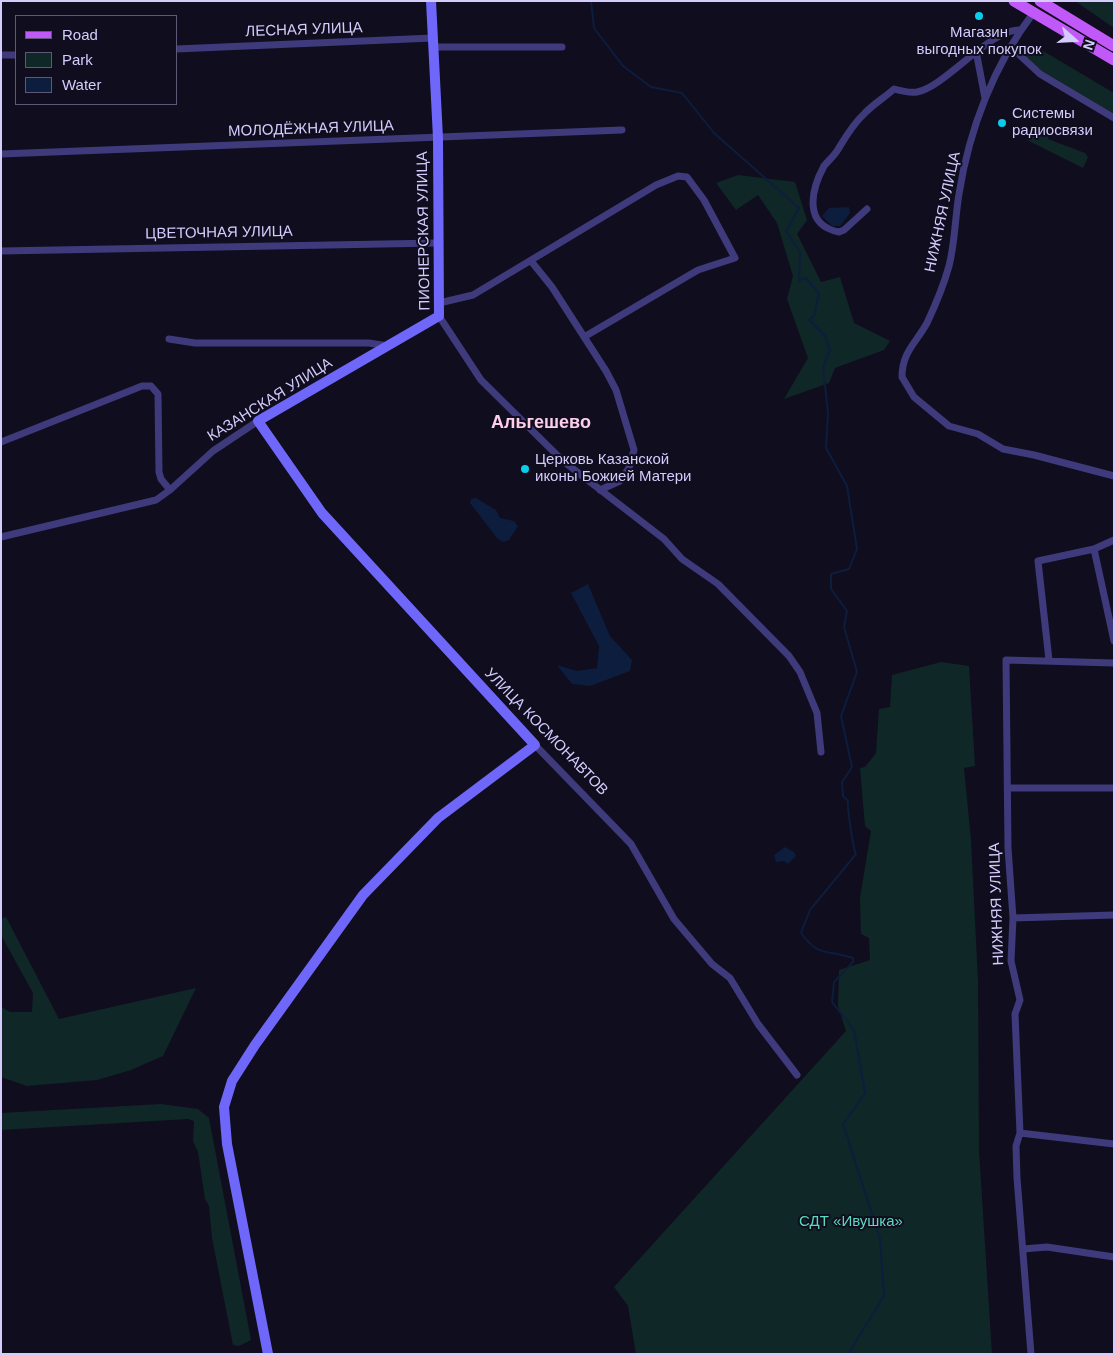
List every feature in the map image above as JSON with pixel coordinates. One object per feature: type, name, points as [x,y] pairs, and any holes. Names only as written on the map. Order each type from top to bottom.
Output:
[{"type":"main road","points":[[1014,1],[1114,60]]},
{"type":"main road","points":[[1034,12],[1041,2],[1114,46]]},
{"type":"street","name":"ПИОНЕРСКАЯ УЛИЦА","points":[[431,1],[438,138],[439,316],[481,380],[563,461],[664,538],[682,560],[718,584],[788,656],[800,672],[817,713],[821,752]]},
{"type":"street","name":"НИЖНЯЯ УЛИЦА","points":[[1034,12],[1020,30],[985,99],[959,192],[949,266],[928,321],[910,347],[902,377],[914,397],[949,426],[978,434],[1002,449],[1034,455],[1114,476]]},
{"type":"street","points":[[866,209],[844,230],[838,232],[833,231],[814,215],[812,199],[817,184],[824,168],[835,154],[847,132],[864,113],[894,90],[918,92],[931,86],[976,51],[1013,30],[1020,30]]},
{"type":"street","name":"ЛЕСНАЯ УЛИЦА","points":[[178,49],[433,43],[562,47]]},
{"type":"street","points":[[1012,48],[1040,74],[1114,118]]},
{"type":"street","points":[[976,51],[985,99]]},
{"type":"street","points":[[1,55],[15,55]]},
{"type":"street","name":"МОЛОДЁЖНАЯ УЛИЦА","points":[[1,154],[622,130]]},
{"type":"street","points":[[439,303],[473,295],[666,179],[683,176],[691,180],[735,258],[698,270],[584,337]]},
{"type":"street","name":"ЦВЕТОЧНАЯ УЛИЦА","points":[[1,252],[438,243]]},
{"type":"street","points":[[531,261],[552,287],[616,390],[634,450],[629,468],[620,481],[600,490]]},
{"type":"street","name":"КАЗАНСКАЯ УЛИЦА","points":[[1,537],[156,500],[170,490],[213,451],[258,421],[439,316]]},
{"type":"street","name":"КАЗАНСКАЯ УЛИЦА","points":[[169,339],[195,343],[369,344],[388,346]]},
{"type":"street","points":[[1,442],[142,386],[151,386],[158,394],[159,472],[161,479],[170,490]]},
{"type":"street","name":"УЛИЦА КОСМОНАВТОВ","points":[[258,421],[322,513],[535,745],[631,844],[674,919],[712,964],[730,978],[758,1024],[797,1075]]},
{"type":"street","points":[[1114,540],[1094,549],[1038,561],[1048,660],[1114,662]]},
{"type":"street","points":[[1094,549],[1114,641]]},
{"type":"street","name":"НИЖНЯЯ УЛИЦА","points":[[1031,1354],[1016,1178],[1016,1146],[1020,1133],[1015,1014],[1020,1000],[1012,972],[1013,918],[1008,848],[1009,788],[1006,660],[1048,660]]},
{"type":"street","points":[[268,1354],[227,1144],[224,1107],[232,1081],[255,1045],[363,895],[438,818],[535,745]]},
{"type":"street","points":[[1009,788],[1114,788]]},
{"type":"street","points":[[1013,918],[1114,915]]},
{"type":"street","points":[[1020,1133],[1114,1144]]},
{"type":"street","points":[[1023,1249],[1047,1247],[1114,1257]]},
{"type":"green space","points":[[1075,1],[1114,1],[1114,28]]},
{"type":"green space","points":[[1033,45],[1114,93],[1114,116],[1016,57]]},
{"type":"green space","points":[[1032,127],[1049,134],[1048,139],[1085,153],[1088,157],[1083,168],[1027,140]]},
{"type":"green space","points":[[738,175],[795,182],[807,220],[797,234],[821,282],[840,277],[854,323],[890,341],[884,350],[835,368],[829,383],[784,399],[808,358],[787,299],[793,276],[777,223],[758,195],[736,210],[716,183]]},
{"type":"green space","name":"СДТ «Ивушка»","points":[[941,662],[969,666],[975,766],[964,768],[971,840],[978,982],[979,1151],[992,1354],[636,1354],[628,1306],[614,1287],[846,1031],[838,1006],[839,970],[870,960],[869,938],[861,934],[860,898],[871,831],[865,826],[860,768],[865,767],[876,753],[879,709],[890,707],[892,675]]},
{"type":"green space","points":[[6,917],[59,1019],[196,988],[163,1056],[131,1070],[97,1080],[27,1086],[1,1077],[1,1007],[10,1012],[32,1012],[33,993],[1,935],[1,919]]},
{"type":"green space","points":[[161,1104],[198,1109],[209,1118],[251,1340],[239,1346],[233,1345],[212,1238],[209,1206],[205,1199],[198,1152],[193,1141],[194,1121],[188,1119],[1,1130],[1,1113]]},
{"type":"water","points":[[849,207],[850,213],[840,226],[832,226],[822,216],[829,208]]},
{"type":"water","points":[[476,498],[496,510],[500,518],[514,521],[518,526],[509,540],[503,542],[497,538],[470,503],[471,499]]},
{"type":"water","points":[[588,584],[610,636],[632,660],[630,671],[590,686],[572,684],[557,665],[577,671],[597,668],[599,646],[571,593]]},
{"type":"water","points":[[785,847],[794,852],[796,856],[788,864],[784,861],[776,862],[774,855]]},
{"type":"waterway","points":[[591,1],[594,28],[623,66],[651,87],[682,93],[714,133],[799,208],[786,231],[800,252],[799,281],[806,278],[819,293],[814,316],[809,320],[825,336],[830,350],[823,367],[828,413],[826,448],[847,486],[857,549],[849,569],[831,574],[831,589],[847,611],[844,627],[857,672],[841,716],[852,767],[842,782],[843,796],[848,801],[850,828],[856,854],[810,910],[801,933],[807,941],[819,950],[853,958],[853,962],[834,982],[832,1002],[854,1030],[865,1093],[843,1124],[880,1239],[884,1296],[848,1354]]},
{"type":"place","name":"Магазин выгодных покупок","points":[[979,16]]},
{"type":"place","name":"Системы радиосвязи","points":[[1002,123]]},
{"type":"place","name":"Церковь Казанской иконы Божией Матери","points":[[525,469]]},
{"type":"district","name":"Альгешево","points":[[541,423]]}]
